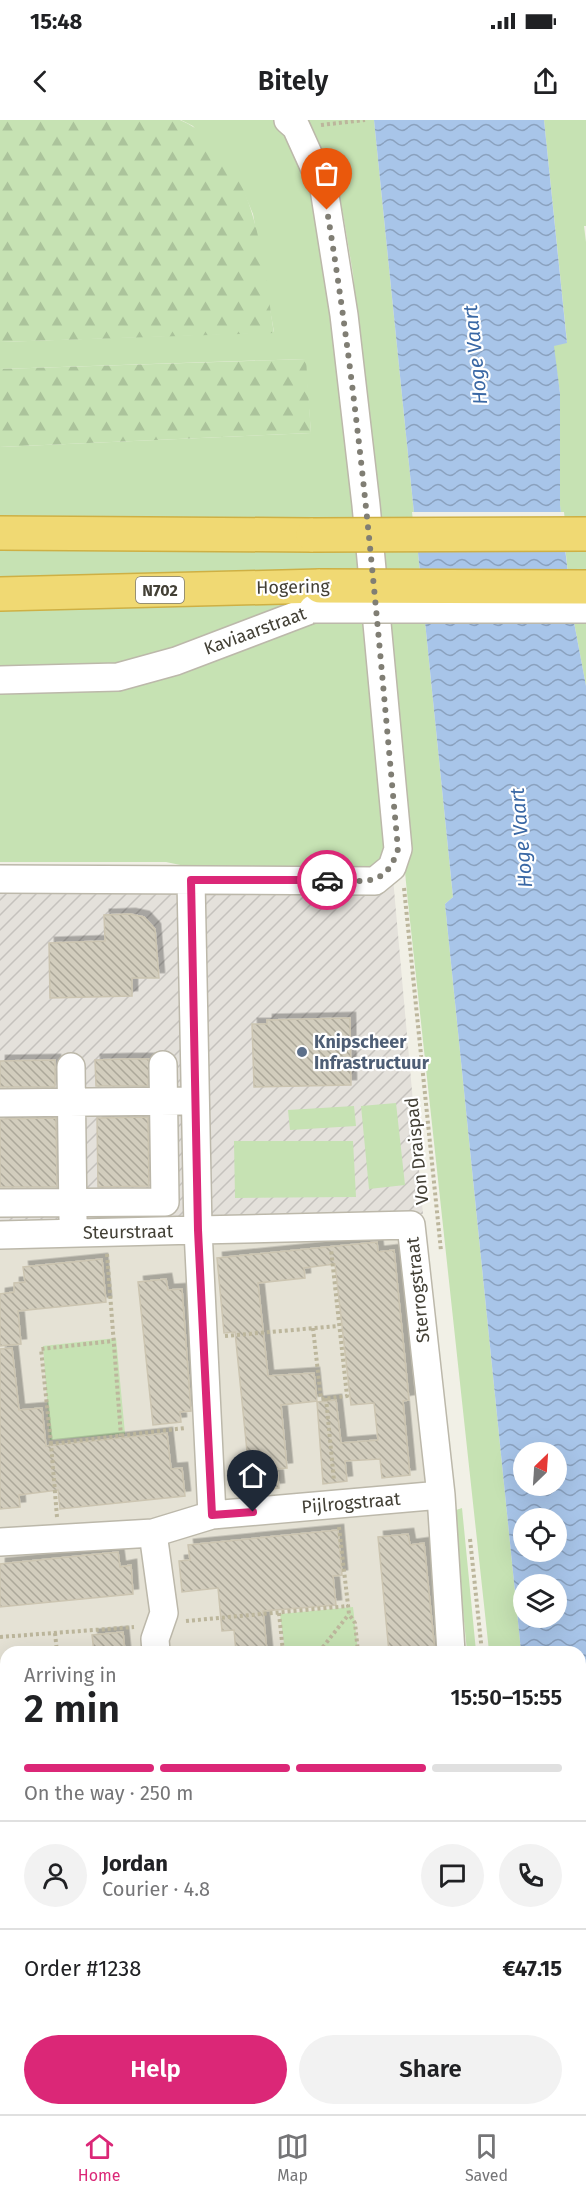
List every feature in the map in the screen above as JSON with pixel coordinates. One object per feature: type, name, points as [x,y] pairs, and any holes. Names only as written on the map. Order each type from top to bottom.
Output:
[{"type":"highway","points":[[0,533],[586,534]]},
{"type":"highway","name":"Hogering","points":[[0,594],[316,598],[586,587]]},
{"type":"street","points":[[0,879],[375,881],[392,867],[398,849],[367,516],[344,315],[324,189],[292,124]]},
{"type":"street","name":"Kaviaarstraat","points":[[0,680],[118,676],[176,661],[316,598],[586,609]]},
{"type":"street","name":"Steurstraat","points":[[0,1235],[198,1230],[191,880]]},
{"type":"street","name":"Steurstraat","points":[[0,1203],[165,1202],[163,1065]]},
{"type":"street","name":"Steurstraat","points":[[71,1067],[73,1233]]},
{"type":"street","points":[[0,1103],[196,1100]]},
{"type":"street","name":"Sterrogstraat","points":[[198,1230],[411,1225],[441,1495]]},
{"type":"street","points":[[198,1230],[212,1515]]},
{"type":"street","points":[[441,1495],[451,1646]]},
{"type":"street","name":"Pijlrogstraat","points":[[0,1542],[153,1533],[212,1515],[441,1495]]},
{"type":"street","points":[[153,1533],[164,1613],[159,1634]]},
{"type":"path","points":[[292,124],[365,120]]},
{"type":"path","name":"Von Draispad","points":[[392,867],[404,880],[441,1259]]},
{"type":"path","points":[[313,1328],[321,1399],[347,1396],[338,1326],[330,1227]]},
{"type":"path","points":[[105,1232],[121,1436]]},
{"type":"path","points":[[203,1338],[338,1326]]},
{"type":"path","points":[[59,1539],[41,1349],[113,1341]]},
{"type":"path","points":[[51,1444],[208,1426]]},
{"type":"path","points":[[470,1538],[481,1646]]},
{"type":"path","points":[[0,1637],[146,1626],[159,1634],[172,1622],[348,1606]]},
{"type":"path","points":[[279,1612],[282,1646]]},
{"type":"path","points":[[324,1646],[349,1614]]},
{"type":"path","points":[[55,1633],[56,1646]]},
{"type":"shaded area","points":[[0,865],[392,867],[423,1214],[0,1220]]},
{"type":"shaded area","points":[[404,1232],[453,1646],[0,1646],[0,1249]]},
{"type":"green space","points":[[0,120],[180,120],[206,136],[226,158],[241,183],[252,212],[260,243],[274,333],[0,342]]},
{"type":"green space","points":[[181,120],[280,120],[309,166],[360,520],[0,526],[0,447],[311,433],[305,359],[0,369],[0,342],[274,332],[253,214],[242,188],[193,126]]},
{"type":"green space","points":[[306,120],[374,120],[453,897],[445,904],[513,1574],[513,1628],[519,1628],[520,1646],[488,1646],[407,893],[366,454],[353,274],[334,177]]},
{"type":"green space","points":[[544,120],[586,120],[586,226],[584,226],[586,242],[586,518],[561,517],[560,393],[553,345],[567,342]]},
{"type":"green space","points":[[306,359],[311,433],[0,447],[0,369]]},
{"type":"green space","points":[[565,545],[586,545],[586,574],[568,574]]},
{"type":"green space","points":[[363,546],[366,576],[0,580],[0,549]]},
{"type":"green space","points":[[320,600],[137,662],[0,670],[0,605]]},
{"type":"green space","points":[[315,616],[369,617],[390,846],[375,866],[209,871],[166,862],[0,862],[0,688],[104,687]]},
{"type":"green space","points":[[573,617],[586,617],[586,686]]},
{"type":"green space","points":[[396,1103],[405,1185],[369,1189],[361,1106]]},
{"type":"green space","points":[[354,1106],[356,1126],[290,1130],[288,1110]]},
{"type":"green space","points":[[234,1141],[353,1141],[356,1197],[235,1198]]},
{"type":"green space","points":[[116,1338],[125,1434],[50,1440],[43,1346]]},
{"type":"green space","points":[[462,1508],[476,1646],[466,1646],[453,1511]]},
{"type":"green space","points":[[353,1607],[357,1646],[284,1646],[280,1614]]},
{"type":"water","name":"Hoge Vaart","points":[[374,120],[544,120],[567,343],[554,346],[560,393],[560,505],[573,617],[586,686],[586,1646],[520,1646],[519,1628],[567,1628],[567,1574],[513,1574],[445,904],[453,897]]},
{"type":"pier","points":[[412,512],[564,512],[568,550],[416,551]]},
{"type":"building","points":[[130,914],[144,917],[155,929],[159,978],[132,978],[132,996],[50,998],[49,943],[105,941],[104,915]]},
{"type":"building","points":[[350,1018],[351,1085],[254,1087],[252,1024],[267,1024],[267,1020]]},
{"type":"building","points":[[149,1059],[148,1086],[96,1086],[95,1060]]},
{"type":"building","points":[[55,1060],[55,1087],[0,1087],[0,1061]]},
{"type":"building","points":[[148,1117],[149,1186],[98,1187],[97,1118]]},
{"type":"building","points":[[56,1118],[57,1187],[0,1187],[0,1119]]},
{"type":"building","points":[[377,1242],[378,1252],[394,1250],[409,1400],[403,1401],[410,1475],[382,1478],[380,1459],[345,1461],[347,1481],[323,1484],[317,1402],[336,1400],[341,1443],[378,1440],[374,1403],[351,1405],[335,1264],[304,1268],[305,1278],[258,1283],[268,1376],[314,1373],[317,1401],[281,1405],[287,1468],[277,1469],[279,1488],[251,1491],[235,1332],[224,1333],[217,1258]]},
{"type":"building","points":[[102,1259],[106,1302],[18,1311],[21,1344],[0,1346],[0,1294],[14,1292],[14,1283],[25,1282],[23,1267]]},
{"type":"building","points":[[166,1279],[168,1290],[182,1289],[191,1411],[180,1412],[181,1422],[153,1425],[138,1282]]},
{"type":"building","points":[[12,1348],[19,1410],[42,1408],[46,1446],[167,1433],[171,1469],[182,1468],[185,1496],[60,1509],[58,1490],[19,1495],[20,1507],[0,1509],[0,1349]]},
{"type":"building","points":[[338,1530],[342,1575],[333,1576],[336,1605],[263,1611],[266,1646],[235,1646],[234,1630],[222,1631],[218,1588],[182,1592],[179,1561],[190,1560],[188,1545]]},
{"type":"building","points":[[408,1534],[410,1545],[424,1543],[434,1646],[388,1646],[378,1537]]},
{"type":"building","points":[[118,1552],[120,1567],[131,1565],[133,1594],[0,1607],[0,1564]]},
{"type":"building","points":[[123,1632],[124,1646],[93,1646],[92,1635]]},
{"type":"way so far","points":[[327,210],[344,315],[366,505],[398,849],[392,867],[375,881],[327,880]]},
{"type":"place","name":"Knipscheer Infrastructuur","points":[[302,1052]]},
{"type":"route","points":[[253,1512],[212,1515],[198,1230],[191,880],[327,880]]}]
